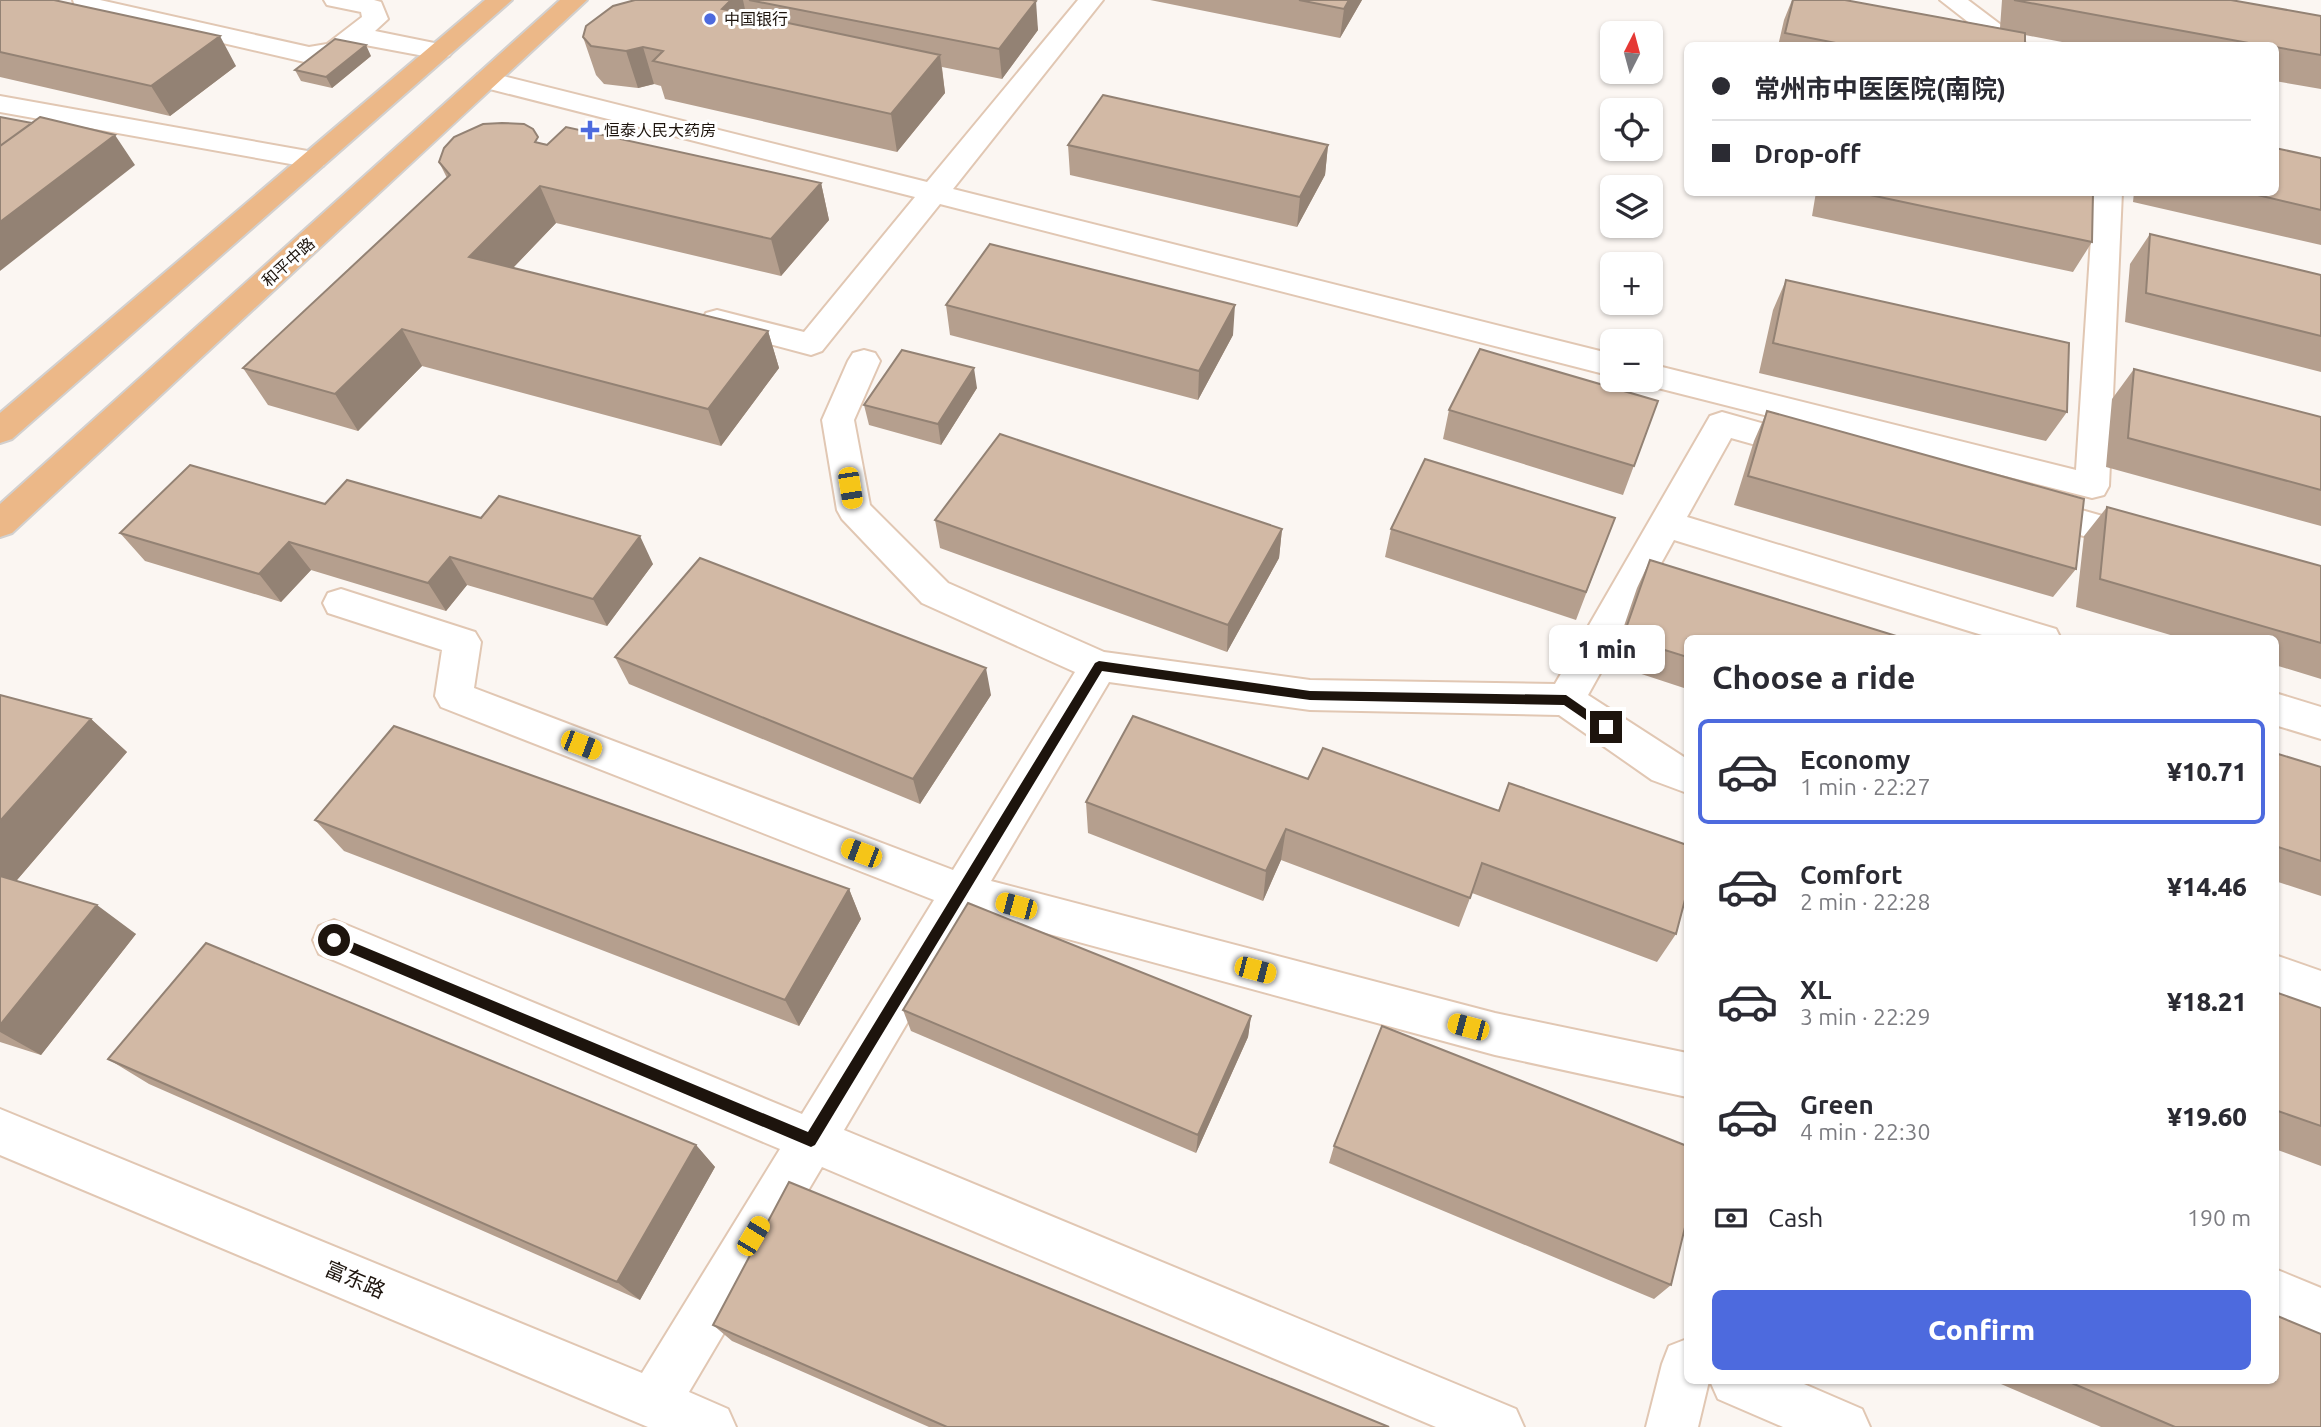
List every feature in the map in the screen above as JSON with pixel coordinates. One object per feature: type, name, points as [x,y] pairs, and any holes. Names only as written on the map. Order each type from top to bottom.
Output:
[{"type":"main road","points":[[0,431],[500,0]]},
{"type":"main road","name":"和平中路","points":[[0,524],[575,0]]},
{"type":"street","points":[[85,0],[85,4],[309,55],[335,51],[375,19],[372,8],[336,0]]},
{"type":"street","points":[[694,314],[811,344],[1091,0]]},
{"type":"street","points":[[1952,0],[2010,42]]},
{"type":"street","points":[[355,35],[440,51]]},
{"type":"street","points":[[487,80],[1600,362]]},
{"type":"street","points":[[0,104],[313,160]]},
{"type":"street","points":[[1663,378],[2092,486],[2108,196]]},
{"type":"street","points":[[864,361],[838,420],[853,510],[935,593],[1099,666],[1310,695],[1566,700],[1665,768],[1684,775]]},
{"type":"street","points":[[1566,700],[1722,424],[1842,457]]},
{"type":"street","points":[[2002,500],[2175,548]]},
{"type":"street","points":[[1666,524],[2030,635]]},
{"type":"street","points":[[341,603],[462,642],[454,696],[962,892],[1495,1034],[1684,1074]]},
{"type":"street","points":[[653,1403],[1099,666]]},
{"type":"street","points":[[2279,710],[2321,723]]},
{"type":"street","points":[[334,940],[1498,1427]]},
{"type":"street","points":[[2279,976],[2321,991]]},
{"type":"street","name":"富东路","points":[[0,1132],[710,1427]]},
{"type":"street","points":[[2279,1296],[2321,1313]]},
{"type":"street","points":[[1672,1427],[1684,1377]]},
{"type":"street","points":[[1743,1384],[1844,1427]]},
{"type":"building","points":[[0,0],[54,0],[220,36],[151,86],[0,52]]},
{"type":"building","points":[[635,0],[731,0],[722,9],[940,55],[891,114],[653,61],[663,51],[643,47],[626,51],[591,46],[583,37],[586,26],[613,6]]},
{"type":"building","points":[[749,0],[1032,0],[1036,1],[999,49]]},
{"type":"building","points":[[1299,0],[1349,0],[1344,9]]},
{"type":"building","points":[[1793,0],[1845,0],[2025,33],[2025,42],[1831,42],[1785,33]]},
{"type":"building","points":[[2014,0],[2231,0],[2321,16],[2321,55],[2279,48],[2279,42],[2243,42]]},
{"type":"building","points":[[335,39],[366,45],[326,77],[295,70]]},
{"type":"building","points":[[1103,95],[1328,145],[1300,197],[1068,145]]},
{"type":"building","points":[[0,117],[32,123],[0,146]]},
{"type":"building","points":[[40,117],[115,135],[0,222],[0,146]]},
{"type":"building","points":[[483,124],[524,124],[533,129],[538,137],[535,142],[547,145],[566,127],[821,183],[771,239],[540,186],[469,257],[768,331],[708,409],[402,329],[335,394],[243,368],[450,175],[439,162],[444,148],[454,137]]},
{"type":"building","points":[[2279,149],[2321,158],[2321,210],[2262,196],[2279,196]]},
{"type":"building","points":[[1875,196],[2093,196],[2092,242]]},
{"type":"building","points":[[2150,234],[2321,275],[2321,336],[2146,293]]},
{"type":"building","points":[[990,244],[1235,305],[1199,371],[946,305]]},
{"type":"building","points":[[1786,280],[2069,343],[2067,412],[1773,343]]},
{"type":"building","points":[[1480,349],[1600,384],[1600,392],[1627,392],[1658,401],[1634,466],[1449,410]]},
{"type":"building","points":[[902,350],[974,368],[938,424],[864,405]]},
{"type":"building","points":[[2134,369],[2321,417],[2321,490],[2128,438]]},
{"type":"building","points":[[1767,411],[2084,499],[2076,569],[1748,476]]},
{"type":"building","points":[[1000,434],[1282,529],[1228,625],[935,520]]},
{"type":"building","points":[[1425,459],[1615,518],[1586,592],[1391,529]]},
{"type":"building","points":[[190,465],[325,504],[347,480],[481,518],[499,496],[640,536],[593,599],[450,557],[428,583],[289,542],[259,574],[120,533]]},
{"type":"building","points":[[2107,507],[2321,566],[2321,643],[2100,579]]},
{"type":"building","points":[[700,558],[986,668],[913,779],[615,657]]},
{"type":"building","points":[[1650,560],[1893,635],[1684,635],[1684,656],[1623,637]]},
{"type":"building","points":[[0,695],[91,719],[0,821]]},
{"type":"building","points":[[1133,716],[1308,779],[1323,748],[1499,811],[1509,783],[1684,844],[1684,903],[1676,934],[1482,863],[1470,898],[1286,829],[1266,871],[1086,802]]},
{"type":"building","points":[[394,726],[849,889],[785,1000],[315,820]]},
{"type":"building","points":[[2279,754],[2321,767],[2321,861],[2279,847]]},
{"type":"building","points":[[0,876],[97,905],[0,1025]]},
{"type":"building","points":[[968,903],[1251,1016],[1198,1135],[903,1010]]},
{"type":"building","points":[[206,943],[696,1145],[617,1282],[108,1059]]},
{"type":"building","points":[[2279,993],[2321,1008],[2321,1126],[2279,1111]]},
{"type":"building","points":[[1382,1026],[1684,1145],[1684,1231],[1671,1285],[1334,1146]]},
{"type":"building","points":[[789,1182],[1389,1427],[947,1427],[713,1325]]},
{"type":"building","points":[[2279,1317],[2321,1334],[2321,1427],[2175,1427],[2074,1384],[2279,1384]]},
{"type":"place","name":"中国银行","points":[[710,19]]},
{"type":"place","name":"恒泰人民大药房","points":[[590,130]]},
{"type":"route","points":[[334,940],[811,1140],[1099,666],[1310,695],[1566,700],[1606,727]]}]
